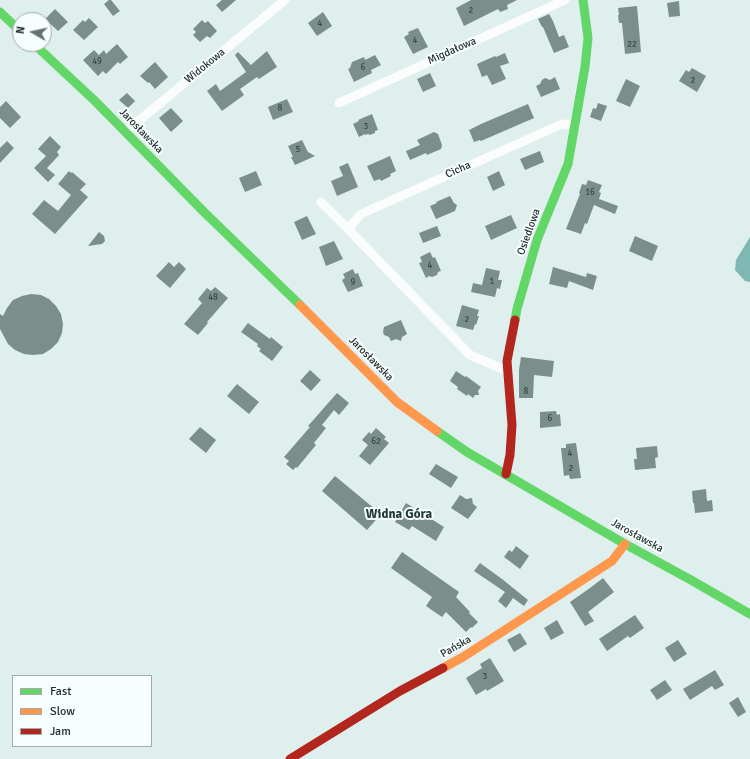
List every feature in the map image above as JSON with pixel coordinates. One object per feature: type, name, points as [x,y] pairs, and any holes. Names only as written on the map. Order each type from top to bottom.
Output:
[{"type":"main road","name":"Osiedlowa","points":[[506,474],[510,455],[512,426],[507,361],[517,309],[537,240],[568,164],[585,68],[588,38],[583,0]]},
{"type":"main road","points":[[0,12],[12,23]]},
{"type":"main road","name":"Jarosławska","points":[[43,52],[95,101],[205,213],[293,297],[397,402],[467,452],[625,544],[750,614]]},
{"type":"main road","name":"Pańska","points":[[290,759],[400,691],[476,649],[612,561],[625,544]]},
{"type":"street","name":"Widokowa","points":[[125,132],[284,0]]},
{"type":"street","name":"Migdałowa","points":[[339,103],[565,0]]},
{"type":"street","name":"Cicha","points":[[348,229],[361,214],[562,124],[575,125]]},
{"type":"street","points":[[321,202],[470,355],[507,371]]},
{"type":"water","points":[[750,237],[750,282],[745,281],[735,270],[736,260]]},
{"type":"building","points":[[111,0],[120,11],[113,16],[104,4]]},
{"type":"building","points":[[222,0],[236,0],[222,12],[216,5]]},
{"type":"building","points":[[471,0],[517,0],[507,5],[508,9],[500,12],[498,9],[464,26],[456,8]]},
{"type":"building","points":[[679,1],[680,16],[669,17],[667,3]]},
{"type":"building","points":[[637,6],[641,52],[625,54],[622,23],[619,23],[618,8]]},
{"type":"building","points":[[55,9],[68,22],[58,31],[52,25],[52,12]]},
{"type":"building","points":[[323,12],[332,26],[317,36],[308,23]]},
{"type":"building","points":[[549,14],[559,37],[564,35],[569,47],[554,53],[538,19]]},
{"type":"building","points":[[89,18],[98,27],[84,40],[73,30],[83,20],[85,22]]},
{"type":"building","points":[[202,20],[205,23],[208,21],[217,31],[210,38],[207,36],[200,42],[193,35],[196,32],[193,29]]},
{"type":"building","points":[[418,28],[428,47],[413,54],[404,37],[409,34],[408,32]]},
{"type":"building","points":[[117,44],[128,57],[120,64],[118,62],[106,74],[103,71],[98,76],[83,60],[94,50],[99,55],[104,50],[106,54]]},
{"type":"building","points":[[267,51],[277,67],[259,79],[257,77],[240,89],[244,95],[222,111],[207,91],[216,84],[220,91],[246,72],[235,55],[238,52],[251,65]]},
{"type":"building","points":[[505,53],[509,63],[500,66],[506,79],[492,85],[487,75],[482,77],[477,64]]},
{"type":"building","points":[[375,55],[381,65],[371,70],[372,73],[354,82],[348,69],[350,68],[352,62],[364,57],[365,60]]},
{"type":"building","points":[[155,62],[168,77],[155,89],[149,82],[148,83],[140,76]]},
{"type":"building","points":[[692,68],[706,76],[697,92],[679,81],[686,70],[689,72]]},
{"type":"building","points":[[430,73],[436,86],[423,92],[417,79]]},
{"type":"building","points":[[555,77],[560,89],[541,97],[536,86],[545,78],[550,80]]},
{"type":"building","points":[[626,79],[640,86],[630,107],[616,101]]},
{"type":"building","points":[[127,93],[135,101],[128,108],[119,100]]},
{"type":"building","points":[[287,99],[293,112],[273,120],[268,107]]},
{"type":"building","points":[[6,101],[21,117],[10,128],[0,118],[0,107]]},
{"type":"building","points":[[598,103],[607,106],[601,121],[590,117],[593,108],[596,109]]},
{"type":"building","points":[[528,104],[534,118],[481,141],[474,142],[469,130]]},
{"type":"building","points":[[171,108],[183,121],[171,132],[159,118]]},
{"type":"building","points":[[372,114],[378,130],[370,135],[365,134],[359,137],[353,124],[359,121],[358,120]]},
{"type":"building","points":[[434,132],[438,134],[442,145],[441,149],[427,155],[426,153],[410,160],[406,151],[420,145],[417,140]]},
{"type":"building","points":[[50,136],[61,147],[57,152],[59,155],[47,168],[55,175],[48,182],[34,168],[46,156],[38,149]]},
{"type":"building","points":[[302,140],[308,152],[315,156],[295,165],[288,146]]},
{"type":"building","points":[[7,141],[14,148],[0,163],[0,148]]},
{"type":"building","points":[[540,151],[544,162],[525,170],[520,159]]},
{"type":"building","points":[[390,156],[396,171],[390,174],[391,176],[381,181],[380,179],[374,181],[367,166]]},
{"type":"building","points":[[348,163],[358,187],[337,196],[331,181],[343,176],[339,167]]},
{"type":"building","points":[[69,171],[86,184],[80,190],[88,197],[55,234],[32,214],[44,200],[58,211],[71,195],[58,184]]},
{"type":"building","points":[[256,171],[262,185],[245,192],[239,178]]},
{"type":"building","points":[[499,171],[505,185],[493,191],[487,177]]},
{"type":"building","points":[[588,180],[602,185],[599,192],[601,193],[599,199],[618,206],[615,214],[594,205],[587,224],[585,223],[581,234],[566,229],[580,194],[582,184],[586,185]]},
{"type":"building","points":[[450,196],[457,205],[455,211],[436,219],[430,206]]},
{"type":"building","points":[[511,215],[517,228],[491,240],[485,226]]},
{"type":"building","points":[[307,216],[316,234],[302,240],[294,222]]},
{"type":"building","points":[[437,226],[441,236],[423,243],[419,233]]},
{"type":"building","points":[[99,232],[104,236],[105,241],[102,244],[88,246]]},
{"type":"building","points":[[635,236],[658,246],[652,261],[629,251]]},
{"type":"building","points":[[334,241],[343,259],[326,266],[319,247]]},
{"type":"building","points":[[430,252],[433,258],[435,257],[441,271],[438,272],[437,275],[426,278],[419,263],[422,262],[420,257]]},
{"type":"building","points":[[169,262],[174,267],[179,262],[186,269],[170,288],[156,276]]},
{"type":"building","points":[[553,267],[586,277],[587,273],[597,276],[593,290],[569,281],[567,288],[549,284]]},
{"type":"building","points":[[486,268],[500,271],[498,280],[502,280],[500,289],[497,288],[495,297],[471,292],[473,283],[482,285]]},
{"type":"building","points":[[353,269],[355,274],[358,273],[363,286],[348,292],[342,280],[345,278],[343,274]]},
{"type":"building","points":[[215,287],[228,298],[198,335],[184,324],[202,303],[198,299],[207,288],[211,291]]},
{"type":"building","points":[[31,294],[41,295],[49,299],[61,314],[63,324],[62,333],[58,342],[43,354],[24,354],[15,350],[8,344],[0,329],[0,314],[3,316],[13,300]]},
{"type":"building","points":[[462,305],[479,310],[477,316],[479,316],[473,330],[456,326]]},
{"type":"building","points":[[401,320],[407,334],[402,337],[401,341],[396,339],[391,341],[389,337],[384,335],[384,327]]},
{"type":"building","points":[[248,323],[270,339],[271,337],[283,347],[272,361],[259,351],[261,349],[257,346],[258,344],[241,332]]},
{"type":"building","points":[[521,357],[554,361],[552,377],[534,375],[533,398],[519,398],[519,370]]},
{"type":"building","points":[[310,370],[321,380],[311,391],[300,381]]},
{"type":"building","points":[[456,371],[481,387],[478,391],[479,395],[475,395],[473,398],[457,389],[458,387],[450,381]]},
{"type":"building","points":[[237,384],[259,402],[249,414],[227,396]]},
{"type":"building","points":[[337,393],[349,403],[339,415],[334,410],[322,425],[326,428],[314,443],[316,445],[297,468],[296,467],[293,470],[286,464],[289,461],[284,457],[310,427],[308,426]]},
{"type":"building","points":[[556,411],[557,415],[560,414],[561,426],[540,428],[540,412]]},
{"type":"building","points":[[200,427],[216,440],[206,453],[189,439]]},
{"type":"building","points":[[376,428],[386,437],[384,439],[389,443],[370,465],[359,456],[368,445],[362,440],[369,432],[371,434]]},
{"type":"building","points":[[576,443],[581,478],[570,479],[569,475],[564,476],[561,448],[566,448],[566,444]]},
{"type":"building","points":[[657,446],[658,457],[655,458],[656,468],[635,470],[634,459],[637,459],[636,448]]},
{"type":"building","points":[[436,464],[458,477],[451,488],[429,474]]},
{"type":"building","points":[[335,476],[381,514],[367,530],[322,491]]},
{"type":"building","points":[[706,489],[707,501],[712,500],[713,511],[695,513],[692,491]]},
{"type":"building","points":[[460,495],[466,499],[472,498],[473,504],[477,507],[468,519],[451,508]]},
{"type":"building","points":[[406,503],[444,527],[436,541],[412,526],[409,530],[395,522]]},
{"type":"building","points":[[516,546],[529,556],[520,569],[504,557],[509,550],[512,552]]},
{"type":"building","points":[[402,552],[459,592],[456,597],[478,622],[472,628],[471,627],[466,632],[446,612],[442,617],[426,606],[432,597],[391,568]]},
{"type":"building","points":[[480,563],[528,600],[524,606],[513,598],[506,608],[498,601],[505,592],[474,571]]},
{"type":"building","points":[[603,578],[614,592],[588,612],[594,621],[585,626],[570,602]]},
{"type":"building","points":[[635,615],[644,628],[630,638],[628,636],[607,651],[599,639]]},
{"type":"building","points":[[557,620],[564,633],[551,640],[544,628]]},
{"type":"building","points":[[520,633],[527,644],[514,652],[507,640]]},
{"type":"building","points":[[678,640],[687,654],[674,662],[665,648]]},
{"type":"building","points":[[490,658],[504,681],[487,691],[486,689],[476,695],[466,678],[482,668],[480,664]]},
{"type":"building","points":[[715,670],[724,685],[715,690],[712,686],[690,700],[683,689]]},
{"type":"building","points":[[665,680],[672,690],[657,700],[650,690]]},
{"type":"building","points":[[738,697],[746,712],[738,717],[729,703]]},
{"type":"traffic: fast","points":[[515,320],[537,240],[568,164],[585,67],[588,38],[583,0]]},
{"type":"traffic: fast","points":[[0,12],[12,23]]},
{"type":"traffic: fast","points":[[43,52],[95,101],[205,213],[300,305]]},
{"type":"traffic: fast","points":[[437,431],[467,452],[625,544],[750,614]]},
{"type":"traffic: slow","points":[[300,305],[397,402],[437,431]]},
{"type":"traffic: slow","points":[[443,668],[463,657],[612,561],[625,544]]},
{"type":"traffic: jam","points":[[506,474],[510,455],[512,425],[507,361],[515,320]]},
{"type":"traffic: jam","points":[[290,759],[400,691],[443,668]]},
{"type":"district","name":"Widna Góra","points":[[399,515]]}]
